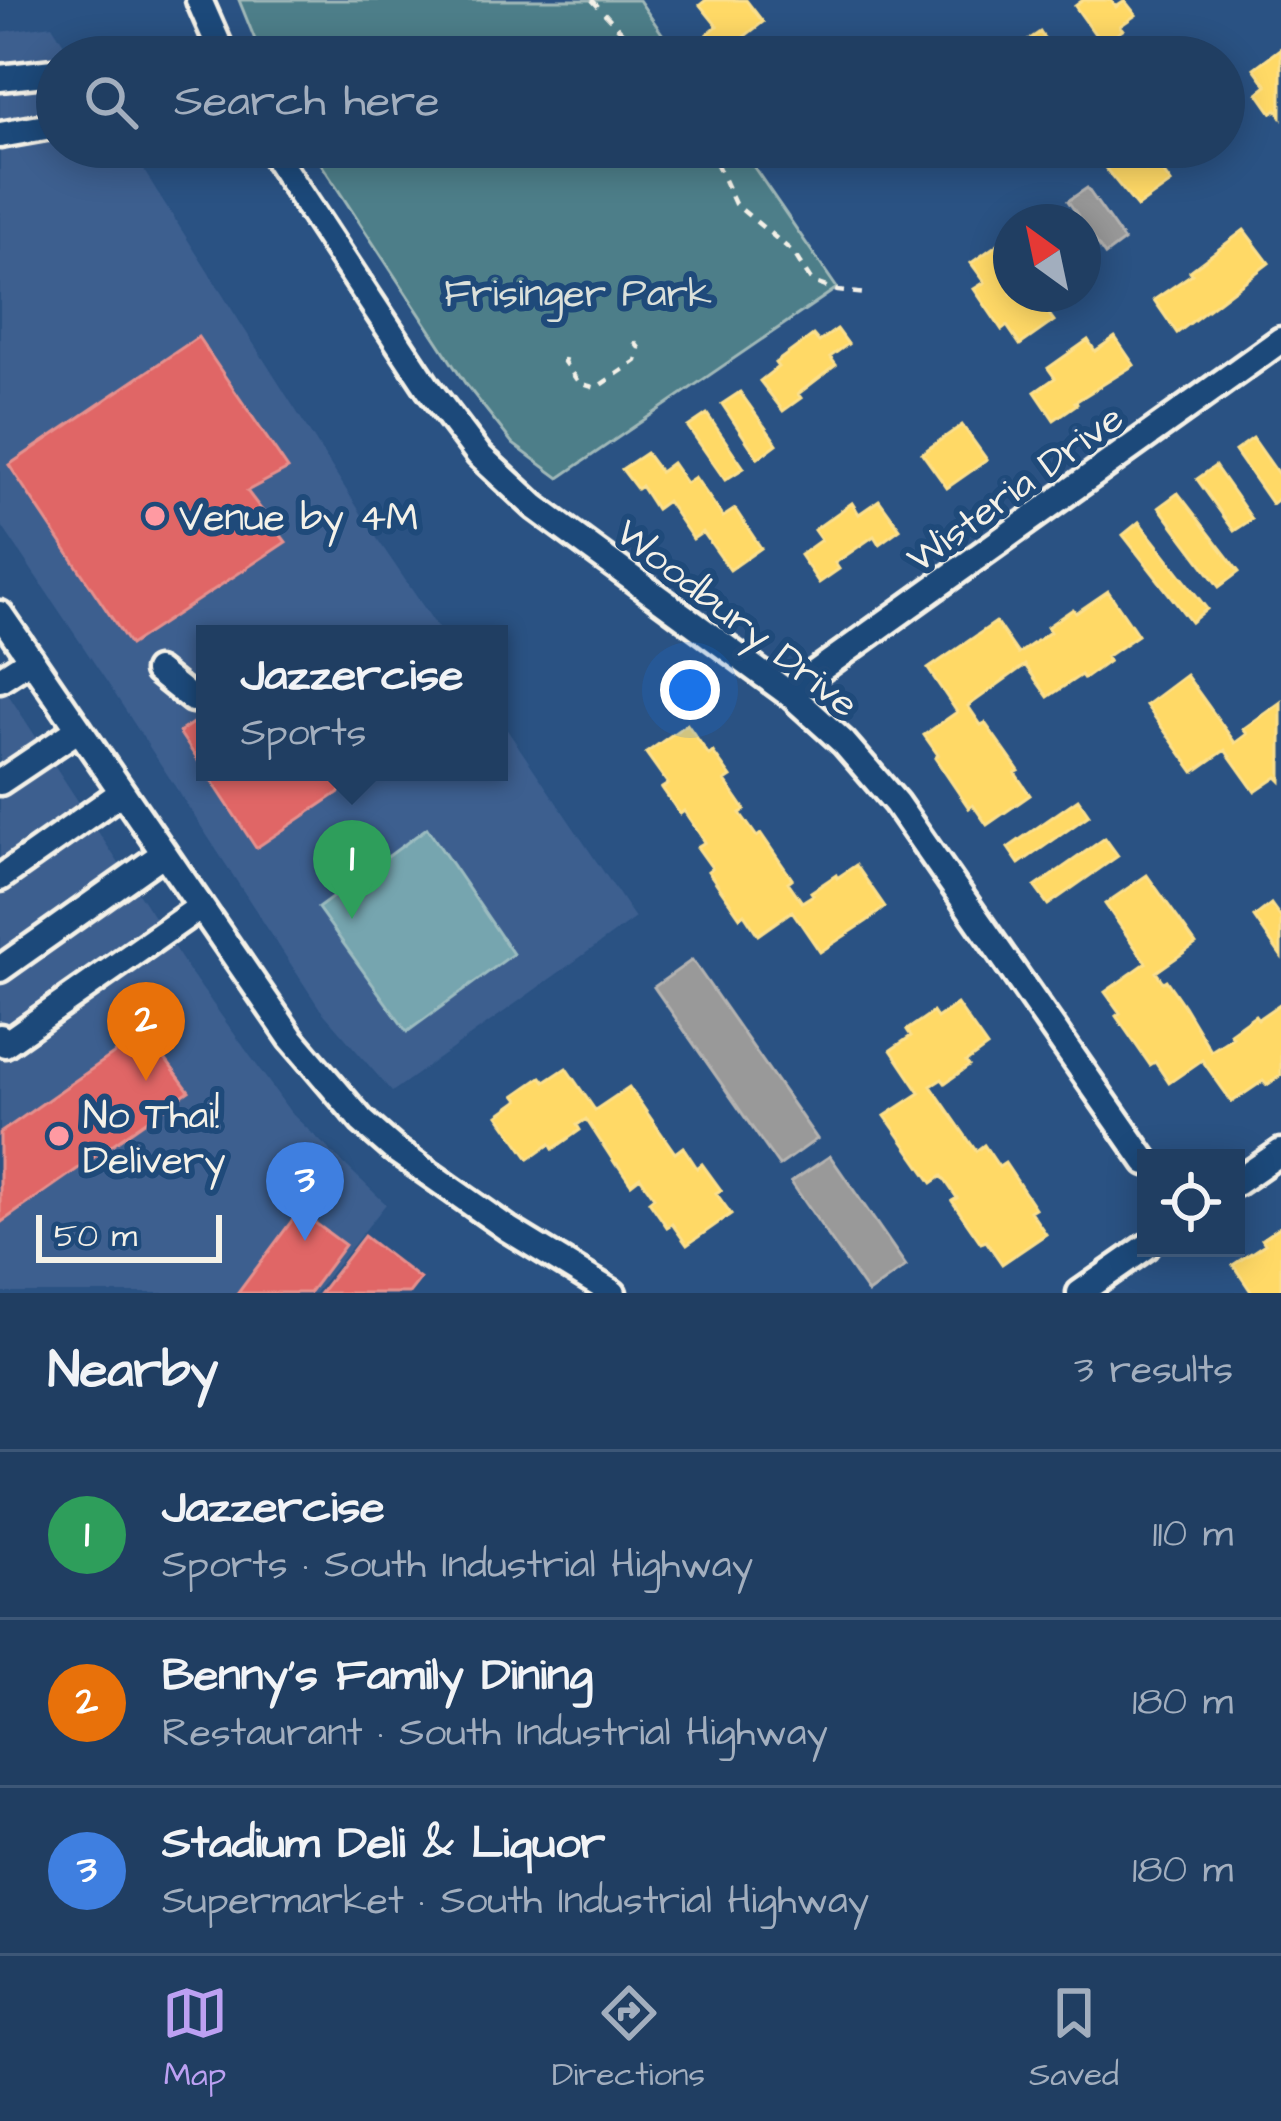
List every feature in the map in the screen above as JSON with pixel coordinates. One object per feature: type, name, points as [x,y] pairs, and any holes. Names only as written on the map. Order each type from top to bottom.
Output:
[{"type":"street","points":[[199,0],[215,36]]},
{"type":"street","points":[[0,78],[36,74]]},
{"type":"street","points":[[0,135],[36,129]]},
{"type":"street","name":"Woodbury Drive","points":[[283,168],[428,388],[479,455],[535,507],[792,696],[844,743],[896,802],[1137,1149]]},
{"type":"street","name":"Wisteria Drive","points":[[792,696],[811,676],[1281,340]]},
{"type":"street","points":[[0,614],[291,1038],[362,1121],[508,1229],[613,1293]]},
{"type":"street","points":[[0,679],[31,659]]},
{"type":"street","points":[[157,671],[192,699]]},
{"type":"street","points":[[0,782],[79,729]]},
{"type":"street","points":[[0,878],[122,792]]},
{"type":"street","points":[[0,969],[164,853]]},
{"type":"street","points":[[0,1037],[5,1044],[200,907]]},
{"type":"street","points":[[1245,1178],[1281,1152]]},
{"type":"street","points":[[1080,1293],[1137,1253]]},
{"type":"path","points":[[596,0],[624,36]]},
{"type":"path","points":[[719,168],[735,204],[793,252],[812,282],[866,295]]},
{"type":"path","points":[[565,358],[579,383],[596,388],[636,361],[639,348],[633,340]]},
{"type":"shaded area","points":[[52,25],[59,36],[36,36],[36,168],[142,168],[436,625],[196,625],[196,781],[508,781],[508,731],[635,918],[392,1092],[320,1009],[0,523],[0,32]]},
{"type":"shaded area","points":[[0,682],[190,972],[291,1113],[386,1204],[315,1293],[0,1293]]},
{"type":"green space","points":[[239,0],[639,0],[664,36],[254,36]]},
{"type":"green space","name":"Frisinger Park","points":[[324,168],[754,168],[837,288],[559,478],[513,444],[465,383]]},
{"type":"building: Homes","points":[[706,0],[746,0],[763,22],[745,36],[708,36],[717,26],[700,5]]},
{"type":"building: Homes","points":[[1083,0],[1111,0],[1116,7],[1125,1],[1136,15],[1114,36],[1096,36],[1075,6]]},
{"type":"building: Homes","points":[[1281,48],[1281,116],[1277,110],[1272,113],[1258,93],[1267,86],[1254,68]]},
{"type":"building: Homes","points":[[1160,168],[1171,183],[1137,207],[1106,169]]},
{"type":"building: Homes","points":[[1244,230],[1269,263],[1177,333],[1154,300]]},
{"type":"building: Homes","points":[[993,248],[993,312],[1047,312],[1054,321],[1020,345],[1007,326],[1002,330],[974,289],[985,282],[971,263]]},
{"type":"building: Homes","points":[[837,329],[848,344],[830,357],[836,365],[783,411],[760,381],[778,367],[775,363],[813,335],[819,342]]},
{"type":"building: Homes","points":[[1115,337],[1134,365],[1054,420],[1035,392],[1055,378],[1048,368],[1088,340],[1095,351]]},
{"type":"building: Homes","points":[[740,392],[777,444],[758,458],[722,404]]},
{"type":"building: Homes","points":[[707,414],[744,468],[725,480],[688,427]]},
{"type":"building: Homes","points":[[962,425],[987,460],[947,488],[922,453]]},
{"type":"building: Homes","points":[[1253,438],[1281,478],[1281,497],[1272,504],[1235,451]]},
{"type":"building: Homes","points":[[646,453],[660,472],[672,463],[686,483],[695,477],[723,517],[735,509],[761,548],[730,570],[703,532],[693,539],[667,501],[656,509],[622,469]]},
{"type":"building: Homes","points":[[1215,466],[1252,519],[1234,531],[1197,479]]},
{"type":"building: Homes","points":[[1178,493],[1239,572],[1219,587],[1159,507]]},
{"type":"building: Homes","points":[[879,500],[900,529],[879,544],[874,536],[835,563],[839,569],[819,583],[800,555],[821,540],[814,530],[852,503],[859,514]]},
{"type":"building: Homes","points":[[1139,522],[1207,609],[1191,622],[1123,535]]},
{"type":"building: Homes","points":[[1108,591],[1138,635],[1106,657],[1109,661],[1048,697],[1025,665],[968,706],[1019,771],[1015,773],[1030,795],[987,825],[973,805],[969,808],[924,735],[957,712],[928,669],[996,622],[1018,654],[1050,632],[1047,627]]},
{"type":"building: Homes","points":[[1186,675],[1235,743],[1247,734],[1243,729],[1281,702],[1281,781],[1277,777],[1255,792],[1225,750],[1194,772],[1146,705]]},
{"type":"building: Homes","points":[[687,724],[731,777],[725,781],[745,810],[740,813],[757,837],[761,834],[802,902],[856,865],[885,907],[820,952],[792,911],[758,935],[708,871],[712,868],[697,847],[705,842],[662,788],[668,784],[646,753]]},
{"type":"building: Homes","points":[[1078,799],[1089,815],[1019,864],[1008,848]]},
{"type":"building: Homes","points":[[1105,838],[1118,856],[1048,905],[1035,887]]},
{"type":"building: Homes","points":[[1147,875],[1196,944],[1156,972],[1166,980],[1211,1051],[1255,1015],[1258,1019],[1281,1003],[1281,1075],[1232,1102],[1202,1060],[1169,1083],[1155,1062],[1150,1065],[1105,992],[1146,963],[1105,904]]},
{"type":"building: Homes","points":[[1271,904],[1281,918],[1281,956],[1254,917]]},
{"type":"building: Homes","points":[[957,1004],[987,1047],[945,1083],[942,1079],[931,1086],[976,1151],[984,1145],[999,1167],[1005,1163],[1046,1234],[1002,1264],[952,1201],[957,1198],[942,1176],[932,1183],[885,1116],[920,1093],[891,1050],[911,1036],[907,1030],[933,1012],[937,1018]]},
{"type":"building: Homes","points":[[566,1068],[595,1110],[629,1087],[675,1153],[683,1147],[697,1168],[702,1164],[731,1214],[687,1245],[649,1201],[654,1197],[640,1177],[631,1184],[586,1119],[577,1125],[580,1130],[553,1149],[550,1144],[529,1159],[498,1115],[519,1100],[515,1095],[541,1077],[545,1082]]},
{"type":"building: Homes","points":[[1281,1226],[1281,1293],[1252,1293],[1233,1265],[1265,1244],[1262,1239]]},
{"type":"building: Shops","name":"Venue by 4M","points":[[198,337],[288,469],[247,491],[286,542],[130,645],[9,465]]},
{"type":"building: Shops","points":[[196,721],[196,758],[179,732]]},
{"type":"building: Shops","points":[[212,781],[356,781],[256,848]]},
{"type":"building: Shops","points":[[145,1032],[189,1091],[0,1223],[0,1133]]},
{"type":"building: Shops","points":[[299,1211],[345,1245],[309,1293],[238,1293]]},
{"type":"building: Shops","points":[[364,1236],[420,1279],[409,1293],[320,1293]]},
{"type":"building: Public","points":[[427,828],[513,954],[407,1032],[318,908]]},
{"type":"building: Industry","points":[[1087,188],[1098,204],[1070,204]]},
{"type":"building: Industry","points":[[1101,208],[1124,241],[1105,255],[1101,249]]},
{"type":"building: Industry","points":[[692,960],[817,1139],[779,1166],[654,987]]},
{"type":"building: Industry","points":[[830,1156],[906,1266],[868,1293],[791,1182]]},
{"type":"place","name":"Venue by 4M","points":[[155,516]]},
{"type":"place","name":"Jazzercise","points":[[352,919]]},
{"type":"place","name":"Benny's Family Dining","points":[[146,1081]]},
{"type":"place","name":"No Thai! Delivery","points":[[59,1136]]},
{"type":"place","name":"Stadium Deli & Liquor","points":[[305,1241]]}]
